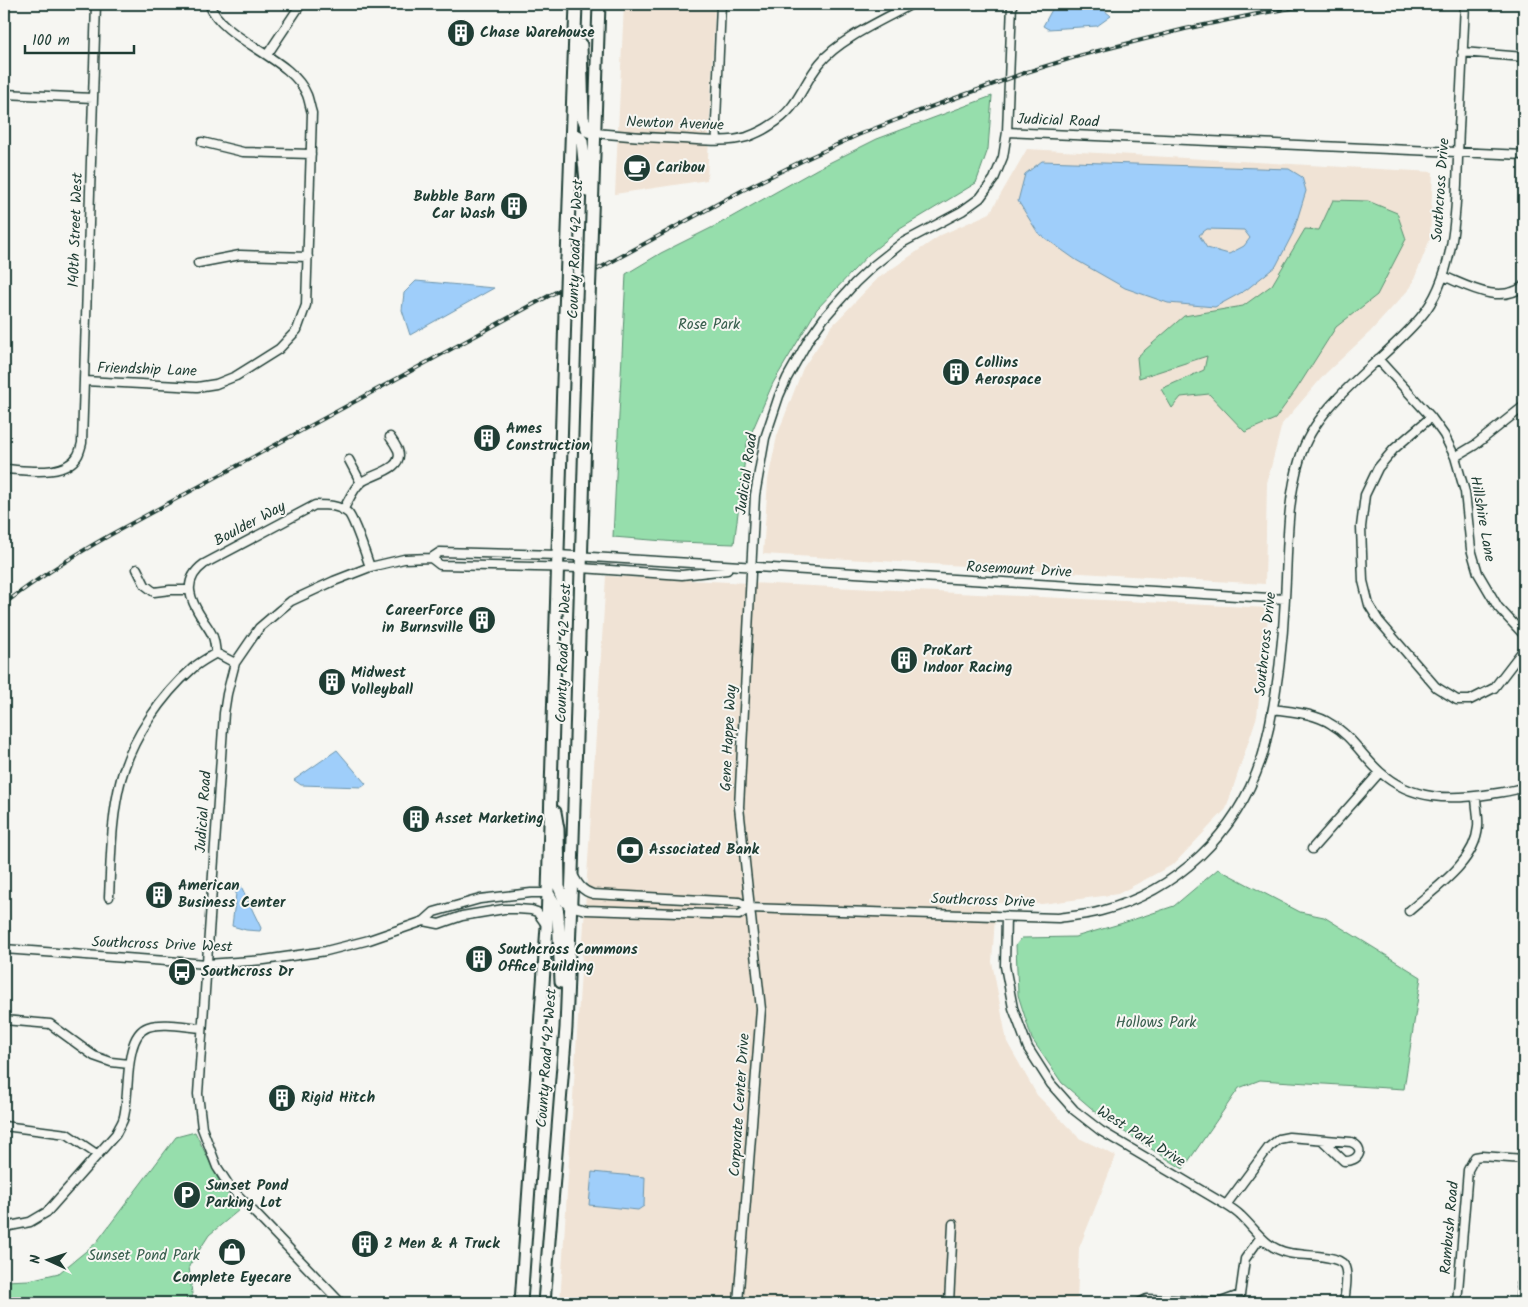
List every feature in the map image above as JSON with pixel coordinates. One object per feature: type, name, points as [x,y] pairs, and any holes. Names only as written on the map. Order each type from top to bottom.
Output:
[{"type":"highway","points":[[577,4],[584,118],[588,130],[595,133]]},
{"type":"highway","name":"County Road 42 West","points":[[521,1303],[547,926],[567,258],[577,4]]},
{"type":"highway","name":"County Road 42 West","points":[[544,1303],[566,1028],[599,4]]},
{"type":"highway","points":[[572,134],[578,136],[582,141],[591,245]]},
{"type":"highway","points":[[551,791],[558,829],[559,887],[564,899],[570,906]]},
{"type":"highway","points":[[548,893],[557,908],[558,914],[560,968],[566,1028]]},
{"type":"street","name":"140th Street West","points":[[4,469],[49,472],[69,464],[77,456],[82,444],[96,4]]},
{"type":"street","name":"Friendship Lane","points":[[85,381],[197,386],[216,384],[236,376],[279,349],[297,330],[306,305],[312,113],[307,93],[293,75],[222,23],[209,4]]},
{"type":"street","points":[[266,55],[302,4]]},
{"type":"street","points":[[717,140],[716,122],[721,4]]},
{"type":"street","name":"Newton Avenue","points":[[595,133],[619,136],[717,140],[748,136],[772,125],[783,117],[793,106],[813,72],[829,54],[850,38],[912,4]]},
{"type":"street","points":[[1007,132],[1012,4]]},
{"type":"street","name":"Southcross Drive","points":[[572,873],[586,892],[593,894],[740,902],[750,908],[1058,918],[1101,911],[1145,895],[1185,870],[1219,838],[1246,799],[1262,759],[1273,709],[1282,650],[1290,497],[1300,455],[1311,432],[1326,410],[1420,318],[1433,298],[1443,276],[1454,236],[1464,4]]},
{"type":"street","points":[[1462,52],[1524,57]]},
{"type":"street","points":[[4,94],[93,98]]},
{"type":"street","name":"Judicial Road","points":[[751,568],[755,494],[765,438],[779,396],[809,339],[838,300],[873,266],[902,243],[962,211],[980,198],[994,179],[1003,157],[1007,132],[1524,155]]},
{"type":"street","points":[[202,142],[243,152],[311,154]]},
{"type":"street","points":[[198,263],[240,255],[308,257]]},
{"type":"street","points":[[1443,276],[1482,292],[1502,294],[1524,286]]},
{"type":"street","name":"Hillshire Lane","points":[[1378,360],[1431,417],[1444,435],[1455,457],[1466,492],[1471,549],[1478,573],[1498,607],[1524,635]]},
{"type":"street","points":[[1455,457],[1475,446],[1524,406]]},
{"type":"street","points":[[1431,417],[1394,449],[1378,468],[1365,495],[1361,527],[1362,572],[1369,605],[1379,621],[1436,687],[1457,700],[1470,700],[1494,688],[1524,648]]},
{"type":"street","points":[[370,567],[350,514],[343,510],[361,483],[397,463],[399,457],[398,450],[390,436]]},
{"type":"street","points":[[349,460],[361,483]]},
{"type":"street","name":"Boulder Way","points":[[190,590],[189,581],[204,564],[315,505],[337,506],[343,510]]},
{"type":"street","name":"Judicial Road","points":[[340,1303],[230,1187],[217,1167],[202,1128],[198,1094],[224,713],[235,663],[259,628],[280,610],[334,581],[370,567],[404,559],[432,558],[440,552],[558,555],[581,563]]},
{"type":"street","name":"Judicial Road","points":[[432,558],[440,564],[558,568],[581,563]]},
{"type":"street","name":"Rosemount Drive","points":[[581,563],[751,568],[1285,600]]},
{"type":"street","name":"Gene Happe Way","points":[[750,908],[739,807],[751,568]]},
{"type":"street","points":[[137,569],[145,585],[154,592],[190,590],[199,614],[213,636],[216,653]]},
{"type":"street","points":[[216,653],[235,663]]},
{"type":"street","points":[[110,897],[112,830],[121,778],[133,748],[154,710],[168,693],[194,668],[216,653]]},
{"type":"street","points":[[1273,709],[1313,716],[1331,723],[1346,735],[1380,772],[1400,787],[1425,796],[1448,798],[1476,796],[1524,787]]},
{"type":"street","points":[[1312,849],[1380,772]]},
{"type":"street","points":[[1409,911],[1459,867],[1470,853],[1478,828],[1476,796]]},
{"type":"street","name":"Southcross Drive West","points":[[4,950],[207,964],[264,960],[326,951],[369,940],[424,921],[434,912],[480,899],[548,893]]},
{"type":"street","name":"Southcross Drive","points":[[570,906],[586,910],[739,915],[750,908]]},
{"type":"street","name":"Corporate Center Drive","points":[[738,1303],[761,1009],[750,908]]},
{"type":"street","name":"Southcross Drive West","points":[[424,921],[438,924],[462,916],[504,909],[517,909],[537,912],[547,926]]},
{"type":"street","name":"West Park Drive","points":[[1006,916],[1006,966],[1013,1008],[1028,1048],[1051,1084],[1074,1110],[1101,1131],[1226,1205],[1240,1215],[1260,1238],[1274,1248],[1288,1253],[1337,1260],[1344,1266],[1346,1274],[1344,1303]]},
{"type":"street","points":[[4,1020],[50,1024],[94,1056],[111,1062],[129,1064]]},
{"type":"street","points":[[4,1226],[30,1222],[47,1212],[116,1134],[123,1120],[129,1064],[138,1033],[146,1028],[158,1025],[202,1028]]},
{"type":"street","points":[[4,1126],[67,1134],[98,1155]]},
{"type":"street","points":[[1226,1205],[1269,1146],[1279,1139],[1289,1137],[1322,1140]]},
{"type":"street","name":"Rambush Road","points":[[1457,1303],[1468,1170],[1475,1158],[1481,1156],[1524,1160]]},
{"type":"street","points":[[949,1303],[953,1224]]},
{"type":"street","points":[[1139,1303],[1146,1299],[1221,1302],[1240,1295],[1245,1259],[1260,1238]]},
{"type":"street","points":[[1520,1303],[1524,1254]]},
{"type":"shaded area","points":[[624,4],[715,4],[707,180],[615,194]]},
{"type":"shaded area","points":[[1027,149],[1433,172],[1430,239],[1411,287],[1370,332],[1326,373],[1282,424],[1267,483],[1265,584],[763,554],[768,480],[777,436],[803,368],[831,327],[877,279],[941,235],[990,213]]},
{"type":"shaded area","points":[[606,576],[1269,608],[1257,716],[1226,809],[1174,864],[1118,894],[1042,904],[996,903],[992,962],[1007,1042],[1037,1095],[1079,1138],[1116,1156],[1079,1248],[1077,1303],[560,1303]]},
{"type":"green space","name":"Rose Park","points":[[992,96],[988,149],[976,183],[900,229],[869,254],[817,309],[773,383],[747,443],[734,544],[613,537],[626,274],[661,253],[719,224],[817,169],[877,139]]},
{"type":"green space","points":[[1333,200],[1368,201],[1397,213],[1406,239],[1377,295],[1336,327],[1275,419],[1245,432],[1209,394],[1181,397],[1172,408],[1161,389],[1204,370],[1207,356],[1139,378],[1137,357],[1184,316],[1243,306],[1272,285],[1305,229],[1319,230]]},
{"type":"green space","name":"Hollows Park","points":[[1218,869],[1300,912],[1324,917],[1421,977],[1404,1089],[1260,1080],[1239,1088],[1183,1169],[1104,1119],[1062,1083],[1032,1039],[1018,995],[1016,945],[1022,938],[1075,937],[1174,906]]},
{"type":"green space","name":"Sunset Pond Park","points":[[195,1132],[221,1185],[239,1210],[209,1235],[189,1266],[193,1303],[4,1303],[4,1281],[29,1280],[59,1273],[96,1243],[176,1137]]},
{"type":"water","points":[[1055,4],[1097,4],[1111,16],[1097,26],[1048,29],[1043,26]]},
{"type":"water","points":[[1042,161],[1289,169],[1302,177],[1306,191],[1293,233],[1276,266],[1246,290],[1215,307],[1168,303],[1125,288],[1076,260],[1038,233],[1018,201],[1025,174]],"holes":[[[1207,229],[1244,230],[1250,238],[1244,246],[1229,254],[1207,248],[1199,235]]]},
{"type":"water","points":[[416,281],[494,288],[410,335],[402,310],[404,293]]},
{"type":"water","points":[[337,750],[366,784],[362,787],[301,785],[294,780]]},
{"type":"water","points":[[240,884],[261,928],[260,931],[232,926],[237,885]]},
{"type":"water","points":[[592,1172],[645,1177],[644,1206],[638,1210],[589,1205]]},
{"type":"railway","points":[[4,604],[56,568],[110,535],[743,190],[858,135],[1027,72],[1082,55],[1185,29],[1316,4]]},
{"type":"place","name":"Chase Warehouse","points":[[461,33]]},
{"type":"place","name":"Caribou","points":[[637,168]]},
{"type":"place","name":"Bubble Barn Car Wash","points":[[514,206]]},
{"type":"place","name":"Collins Aerospace","points":[[956,372]]},
{"type":"place","name":"Ames Construction","points":[[487,438]]},
{"type":"place","name":"CareerForce in Burnsville","points":[[482,620]]},
{"type":"place","name":"ProKart Indoor Racing","points":[[904,660]]},
{"type":"place","name":"Midwest Volleyball","points":[[332,682]]},
{"type":"place","name":"Asset Marketing","points":[[416,819]]},
{"type":"place","name":"Associated Bank","points":[[630,850]]},
{"type":"place","name":"American Business Center","points":[[159,895]]},
{"type":"place","name":"Southcross Commons Office Building","points":[[479,959]]},
{"type":"place","name":"Southcross Dr","points":[[182,972]]},
{"type":"place","name":"Rigid Hitch","points":[[282,1098]]},
{"type":"place","name":"Sunset Pond Parking Lot","points":[[187,1195]]},
{"type":"place","name":"2 Men & A Truck","points":[[365,1244]]},
{"type":"place","name":"Complete Eyecare","points":[[232,1252]]}]
